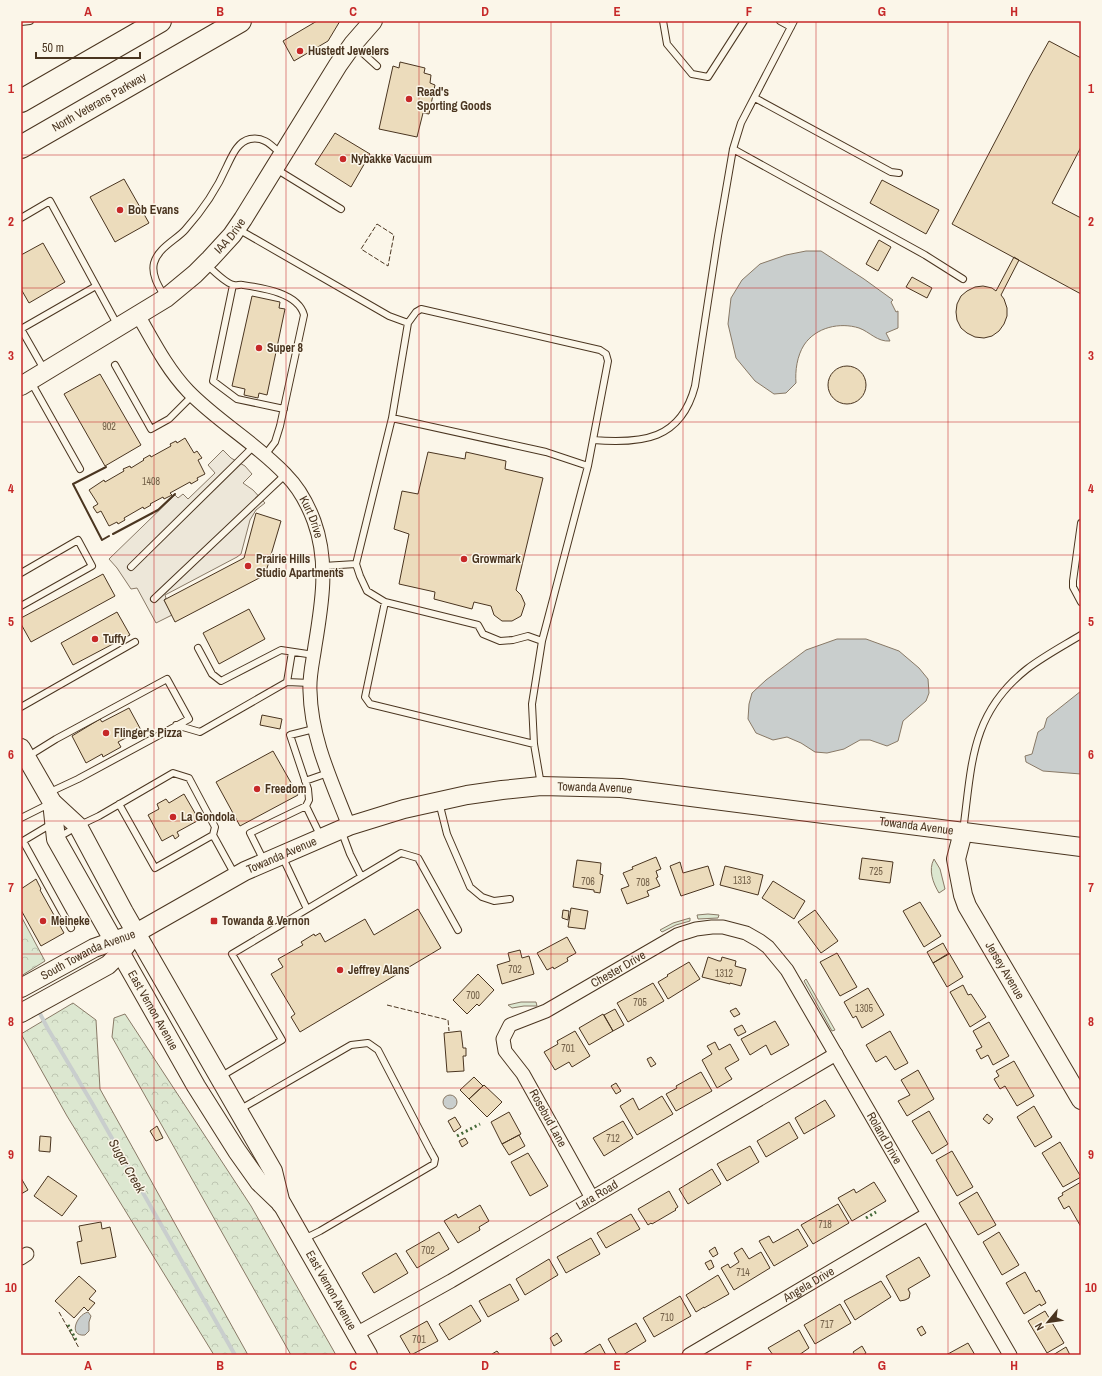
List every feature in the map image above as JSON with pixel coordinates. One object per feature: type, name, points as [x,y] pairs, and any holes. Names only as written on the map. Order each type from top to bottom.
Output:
[{"type":"highway","points":[[21,101],[160,21]]},
{"type":"highway","name":"North Veterans Parkway","points":[[21,147],[240,21]]},
{"type":"main road","name":"IAA Drive","points":[[26,383],[166,298],[206,264],[236,228],[353,44],[373,21]]},
{"type":"main road","name":"East Vernon Avenue","points":[[24,752],[64,825],[118,947],[196,1086],[224,1132],[259,1182],[282,1204]]},
{"type":"main road","name":"Towanda Avenue","points":[[136,933],[236,876],[345,828],[404,809],[467,795],[541,786],[621,788],[1081,847]]},
{"type":"main road","name":"East Vernon Avenue","points":[[64,825],[136,933],[273,1171],[282,1204],[368,1355]]},
{"type":"main road","name":"Jersey Avenue","points":[[963,832],[956,859],[963,895],[967,906],[1081,1100]]},
{"type":"main road","name":"South Towanda Avenue","points":[[21,1013],[108,965],[118,947],[136,933]]},
{"type":"main road","name":"South Towanda Avenue","points":[[21,988],[94,948],[118,947]]},
{"type":"street","name":"Kurt Drive","points":[[138,315],[178,380],[203,406],[265,455],[286,474],[302,496],[314,521],[323,566],[323,600],[310,683],[311,713],[316,740],[345,828]]},
{"type":"street","name":"Chester Drive","points":[[503,1039],[510,1025],[546,1011],[688,930],[712,926],[730,928],[746,933]]},
{"type":"street","name":"Roland Drive","points":[[746,933],[764,944],[780,959],[798,987],[1010,1355]]},
{"type":"street","name":"Rosebud Lane","points":[[503,1039],[505,1051],[523,1074],[592,1198]]},
{"type":"street","name":"Lara Road","points":[[356,1334],[457,1277],[836,1054]]},
{"type":"street","name":"Angela Drive","points":[[689,1355],[928,1214]]},
{"type":"lane","points":[[21,22],[30,21]]},
{"type":"lane","points":[[662,21],[667,44],[671,49],[692,74],[708,77],[744,21]]},
{"type":"lane","points":[[593,440],[633,442],[648,438],[674,425],[683,415],[688,406],[695,386],[733,148],[741,123],[792,24],[780,21]]},
{"type":"lane","points":[[353,44],[377,66]]},
{"type":"lane","points":[[755,98],[892,172],[899,172]]},
{"type":"lane","points":[[166,298],[158,286],[154,275],[156,256],[184,231],[206,203],[223,175],[234,152],[242,143],[249,139],[263,139],[279,162],[340,209]]},
{"type":"lane","points":[[733,148],[918,251],[963,279]]},
{"type":"lane","points":[[21,218],[50,201],[118,327]]},
{"type":"lane","points":[[236,228],[389,316],[408,323]]},
{"type":"lane","points":[[206,264],[221,278],[233,285],[242,284],[280,292],[289,297],[302,309],[304,315],[284,409],[275,442],[265,455]]},
{"type":"lane","points":[[233,285],[213,380],[237,399],[284,409]]},
{"type":"lane","points":[[45,372],[21,329],[96,286]]},
{"type":"lane","points":[[541,786],[534,744],[532,704],[542,641],[588,466],[608,361],[606,354],[600,350],[421,309],[416,312],[408,323],[392,418],[356,564],[360,576],[367,591],[385,602],[478,625],[483,634],[500,641],[513,640],[528,636],[542,641]]},
{"type":"lane","points":[[115,365],[151,429],[169,419],[193,396]]},
{"type":"lane","points":[[26,383],[80,469]]},
{"type":"lane","points":[[392,418],[546,452],[588,466]]},
{"type":"lane","points":[[131,567],[254,446]]},
{"type":"lane","points":[[154,599],[286,474]]},
{"type":"lane","points":[[1080,523],[1073,581],[1074,587],[1081,602]]},
{"type":"lane","points":[[21,573],[78,540],[92,566],[21,606]]},
{"type":"lane","points":[[323,566],[356,564]]},
{"type":"lane","points":[[385,602],[366,697],[370,704],[534,744]]},
{"type":"lane","points":[[963,832],[974,753],[984,721],[996,699],[1027,669],[1081,634]]},
{"type":"lane","points":[[21,707],[135,642]]},
{"type":"lane","points":[[198,648],[212,674],[221,681],[281,650],[314,655]]},
{"type":"lane","points":[[287,682],[292,652]]},
{"type":"lane","points":[[21,818],[78,779],[188,719],[167,679],[56,739],[24,752]]},
{"type":"lane","points":[[176,726],[200,732],[287,682],[310,683]]},
{"type":"lane","points":[[264,863],[250,833],[306,806],[309,800],[308,789],[290,735],[314,729]]},
{"type":"lane","points":[[71,928],[23,840],[64,825],[99,816],[172,773],[189,778],[215,827],[213,835],[236,876]]},
{"type":"lane","points":[[305,781],[328,773]]},
{"type":"lane","points":[[439,802],[447,834],[470,887],[482,897],[494,901],[510,899]]},
{"type":"lane","points":[[119,804],[155,868],[213,835]]},
{"type":"lane","points":[[306,806],[321,838]]},
{"type":"lane","points":[[345,828],[350,854],[361,876]]},
{"type":"lane","points":[[219,1078],[282,1040],[232,954],[401,852],[418,858],[458,930]]},
{"type":"lane","points":[[281,855],[307,909]]},
{"type":"lane","points":[[238,1110],[351,1045],[368,1043],[378,1050],[435,1160],[434,1164],[303,1240]]},
{"type":"green space","points":[[934,859],[940,869],[945,889],[939,893],[931,872]]},
{"type":"green space","points":[[697,915],[719,915],[718,918],[698,919]]},
{"type":"green space","points":[[21,916],[45,961],[21,976]]},
{"type":"green space","points":[[690,918],[690,921],[676,925],[662,932],[660,930],[673,923]]},
{"type":"green space","points":[[806,979],[835,1030],[832,1031],[804,981]]},
{"type":"green space","points":[[521,1002],[536,1002],[537,1006],[512,1008],[508,1005]]},
{"type":"green space","points":[[73,1003],[96,1020],[100,1089],[248,1355],[214,1355],[67,1116],[21,1034]]},
{"type":"green space","points":[[125,1014],[251,1206],[336,1355],[291,1355],[112,1037],[114,1018]]},
{"type":"shaded area","points":[[806,251],[821,251],[893,300],[891,302],[896,312],[898,311],[898,328],[886,333],[890,341],[881,340],[859,328],[852,326],[836,326],[822,330],[809,339],[802,349],[797,364],[796,383],[786,393],[774,394],[755,381],[736,358],[728,324],[731,298],[742,280],[760,264],[786,255]]},
{"type":"shaded area","points":[[223,450],[231,458],[245,466],[252,474],[243,483],[253,490],[265,503],[256,510],[250,520],[241,554],[165,595],[166,598],[164,600],[172,615],[156,623],[137,588],[131,589],[109,559],[175,495],[178,498],[183,494],[188,499],[215,473],[208,465]]},
{"type":"shaded area","points":[[837,639],[866,639],[899,651],[919,668],[928,679],[929,693],[926,701],[903,721],[898,741],[887,746],[870,740],[860,740],[844,749],[827,753],[815,752],[801,743],[787,737],[773,740],[756,733],[748,719],[749,704],[752,693],[766,680],[806,650]]},
{"type":"shaded area","points":[[1081,691],[1081,774],[1043,771],[1026,762],[1025,756],[1032,754],[1038,732],[1044,728],[1047,718]]},
{"type":"shaded area","points":[[447,1095],[453,1095],[457,1099],[457,1105],[453,1109],[447,1109],[443,1105],[443,1099]]},
{"type":"shaded area","points":[[88,1312],[91,1316],[89,1331],[85,1335],[80,1335],[75,1329],[77,1321]]},
{"type":"building","name":"Hustedt Jewelers","points":[[317,21],[340,21],[328,41],[294,61],[283,41]]},
{"type":"building","points":[[1049,41],[1081,58],[1081,147],[1052,203],[1081,218],[1081,294],[952,224]]},
{"type":"building","name":"Read's Sporting Goods","points":[[400,62],[425,68],[424,73],[431,75],[430,83],[435,85],[429,114],[423,113],[417,137],[379,129],[393,66],[399,68]]},
{"type":"building","name":"Nybakke Vacuum","points":[[335,133],[370,154],[351,187],[315,164]]},
{"type":"building","name":"Bob Evans","points":[[124,179],[149,223],[115,242],[90,197]]},
{"type":"building","points":[[882,180],[939,210],[926,234],[870,203]]},
{"type":"building","points":[[879,240],[891,247],[878,271],[866,264]]},
{"type":"building","points":[[43,243],[65,282],[29,303],[21,289],[21,255]]},
{"type":"building","points":[[1014,257],[1019,260],[1001,295],[1007,308],[1007,316],[1004,324],[999,331],[992,336],[984,338],[975,337],[967,333],[961,328],[957,320],[957,304],[961,296],[975,287],[983,286],[992,288],[996,291]]},
{"type":"building","points":[[912,277],[932,288],[927,298],[906,287]]},
{"type":"building","name":"Super 8","points":[[252,296],[280,302],[279,308],[285,309],[267,395],[259,393],[258,398],[244,395],[245,389],[232,386]]},
{"type":"building","points":[[843,366],[851,366],[861,371],[865,378],[865,392],[861,399],[851,404],[843,404],[833,399],[831,396],[828,389],[828,381],[833,371],[836,369]]},
{"type":"building","points":[[100,374],[141,445],[105,466],[64,394]]},
{"type":"building","points":[[185,438],[194,453],[197,451],[202,458],[198,460],[205,474],[197,478],[198,480],[191,484],[190,482],[170,493],[172,495],[164,499],[163,497],[144,509],[143,507],[124,518],[125,520],[118,524],[117,522],[109,526],[101,511],[97,513],[93,507],[98,504],[89,490],[104,480],[105,482],[124,471],[123,469],[130,466],[131,468],[150,455],[151,457],[171,446],[170,444],[176,441],[177,443]]},
{"type":"building","name":"Growmark","points":[[428,452],[465,459],[466,452],[506,461],[505,469],[543,478],[516,590],[521,595],[525,604],[521,616],[512,621],[502,621],[494,615],[491,606],[474,602],[472,609],[434,599],[435,592],[399,584],[409,534],[394,529],[402,491],[418,494]]},
{"type":"building","name":"Prairie Hills Studio Apartments","points":[[256,513],[281,521],[265,575],[175,622],[164,600],[244,558]]},
{"type":"building","points":[[103,574],[115,596],[31,642],[21,624],[21,618]]},
{"type":"building","points":[[249,609],[265,639],[219,664],[203,633]]},
{"type":"building","name":"Tuffy","points":[[117,612],[130,635],[73,665],[61,643]]},
{"type":"building","name":"Flinger's Pizza","points":[[129,708],[141,730],[118,742],[121,747],[103,757],[102,754],[86,763],[72,736],[100,719],[102,722]]},
{"type":"building","points":[[262,715],[282,719],[280,729],[260,725]]},
{"type":"building","name":"Freedom","points":[[273,751],[298,795],[240,826],[216,782]]},
{"type":"building","name":"La Gondola","points":[[184,794],[199,820],[177,832],[179,836],[175,839],[173,835],[162,841],[148,815],[159,809],[157,804],[166,799],[169,803]]},
{"type":"building","points":[[656,857],[661,869],[656,871],[658,877],[656,878],[660,886],[647,891],[649,896],[627,904],[621,889],[629,886],[623,873],[633,869],[632,867]]},
{"type":"building","points":[[862,858],[893,862],[890,883],[859,879]]},
{"type":"building","points":[[577,860],[601,863],[600,874],[603,875],[600,893],[594,892],[594,890],[573,887]]},
{"type":"building","points":[[680,862],[683,873],[708,866],[714,885],[681,896],[670,866]]},
{"type":"building","points":[[725,866],[763,875],[758,895],[720,885]]},
{"type":"building","name":"Meineke","points":[[36,879],[41,889],[40,890],[64,933],[41,946],[21,910],[21,889]]},
{"type":"building","points":[[773,881],[805,901],[794,919],[762,898]]},
{"type":"building","points":[[920,902],[941,936],[924,947],[903,911]]},
{"type":"building","points":[[571,908],[588,911],[585,929],[568,927]]},
{"type":"building","name":"Jeffrey Alans","points":[[418,909],[441,948],[300,1032],[291,1017],[295,1014],[271,974],[283,967],[278,959],[303,945],[301,942],[314,934],[315,936],[320,933],[325,942],[365,919],[374,935]]},
{"type":"building","points":[[563,910],[569,911],[568,920],[562,918]]},
{"type":"building","points":[[815,910],[838,941],[821,953],[798,922]]},
{"type":"building","points":[[567,937],[576,953],[567,958],[568,961],[554,969],[553,967],[547,970],[537,953]]},
{"type":"building","points":[[943,943],[949,954],[933,963],[927,952]]},
{"type":"building","points":[[520,950],[522,958],[529,956],[534,974],[502,984],[497,965],[510,961],[508,953]]},
{"type":"building","points":[[837,953],[857,987],[840,996],[820,962]]},
{"type":"building","points":[[949,953],[963,977],[947,987],[933,963]]},
{"type":"building","points":[[708,957],[719,961],[721,961],[722,957],[736,961],[735,966],[746,969],[741,986],[702,977]]},
{"type":"building","points":[[689,962],[700,979],[668,999],[658,982]]},
{"type":"building","points":[[478,974],[494,990],[479,1006],[477,1004],[467,1014],[453,1000]]},
{"type":"building","points":[[653,983],[664,1001],[628,1022],[617,1003]]},
{"type":"building","points":[[963,985],[968,995],[971,994],[986,1017],[970,1027],[950,992]]},
{"type":"building","points":[[868,988],[884,1015],[862,1028],[856,1016],[853,1018],[844,1002]]},
{"type":"building","points":[[736,1008],[740,1014],[734,1017],[730,1011]]},
{"type":"building","points":[[615,1009],[624,1025],[613,1031],[604,1015]]},
{"type":"building","points":[[603,1014],[613,1031],[589,1045],[579,1028]]},
{"type":"building","points":[[775,1021],[789,1045],[771,1055],[766,1045],[750,1055],[741,1039]]},
{"type":"building","points":[[989,1022],[1009,1056],[993,1065],[988,1055],[981,1059],[976,1050],[982,1047],[973,1031]]},
{"type":"building","points":[[742,1025],[746,1032],[738,1036],[734,1029]]},
{"type":"building","points":[[461,1031],[463,1048],[466,1048],[466,1056],[463,1056],[464,1071],[447,1072],[444,1033]]},
{"type":"building","points":[[575,1031],[590,1056],[572,1067],[569,1062],[555,1070],[544,1052],[558,1044],[557,1041]]},
{"type":"building","points":[[890,1031],[908,1063],[895,1070],[886,1056],[876,1062],[866,1045]]},
{"type":"building","points":[[715,1042],[719,1050],[730,1044],[739,1060],[725,1068],[732,1079],[717,1088],[702,1060],[712,1054],[707,1046]]},
{"type":"building","points":[[651,1057],[656,1064],[651,1067],[647,1059]]},
{"type":"building","points":[[1014,1061],[1034,1096],[1017,1106],[1005,1086],[1000,1089],[994,1079],[999,1076],[996,1071]]},
{"type":"building","points":[[918,1070],[934,1099],[907,1116],[898,1101],[910,1095],[901,1080]]},
{"type":"building","points":[[701,1072],[712,1091],[676,1111],[666,1094],[677,1088],[676,1086]]},
{"type":"building","points":[[474,1077],[483,1086],[469,1099],[460,1090]]},
{"type":"building","points":[[616,1083],[621,1091],[616,1094],[611,1086]]},
{"type":"building","points":[[484,1085],[502,1102],[487,1117],[469,1099]]},
{"type":"building","points":[[662,1096],[673,1114],[637,1135],[620,1106],[633,1098],[639,1110]]},
{"type":"building","points":[[825,1100],[835,1116],[804,1134],[795,1118]]},
{"type":"building","points":[[1034,1106],[1052,1137],[1035,1147],[1017,1117]]},
{"type":"building","points":[[929,1111],[948,1144],[932,1154],[912,1121]]},
{"type":"building","points":[[509,1112],[521,1134],[502,1144],[491,1122]]},
{"type":"building","points":[[987,1114],[993,1119],[989,1124],[983,1119]]},
{"type":"building","points":[[455,1117],[461,1127],[454,1132],[448,1121]]},
{"type":"building","points":[[623,1121],[633,1138],[604,1156],[593,1138]]},
{"type":"building","points":[[789,1122],[798,1138],[766,1157],[757,1141]]},
{"type":"building","points":[[157,1126],[163,1138],[156,1141],[150,1131]]},
{"type":"building","points":[[519,1135],[525,1146],[509,1155],[502,1144]]},
{"type":"building","points":[[40,1136],[51,1137],[50,1152],[39,1151]]},
{"type":"building","points":[[465,1138],[468,1143],[462,1147],[459,1141]]},
{"type":"building","points":[[1060,1142],[1081,1177],[1063,1187],[1042,1153]]},
{"type":"building","points":[[750,1146],[759,1162],[727,1181],[717,1164]]},
{"type":"building","points":[[952,1151],[973,1187],[957,1196],[936,1160]]},
{"type":"building","points":[[528,1153],[548,1186],[530,1196],[511,1162]]},
{"type":"building","points":[[712,1169],[721,1184],[688,1204],[679,1189]]},
{"type":"building","points":[[48,1176],[77,1196],[62,1216],[34,1196]]},
{"type":"building","points":[[21,1178],[28,1190],[21,1194]]},
{"type":"building","points":[[874,1182],[886,1201],[852,1221],[838,1198],[854,1189],[856,1193]]},
{"type":"building","points":[[1081,1182],[1081,1227],[1069,1206],[1064,1209],[1058,1198],[1063,1195],[1062,1193]]},
{"type":"building","points":[[669,1191],[678,1207],[675,1209],[676,1210],[648,1225],[638,1209]]},
{"type":"building","points":[[977,1192],[996,1225],[978,1235],[959,1203]]},
{"type":"building","points":[[838,1204],[849,1223],[813,1244],[801,1225]]},
{"type":"building","points":[[480,1205],[489,1221],[479,1227],[480,1230],[458,1243],[444,1221],[456,1214],[458,1218]]},
{"type":"building","points":[[631,1214],[640,1229],[606,1248],[597,1233]]},
{"type":"building","points":[[101,1222],[102,1229],[110,1227],[116,1257],[81,1264],[77,1242],[82,1241],[79,1226]]},
{"type":"building","points":[[798,1229],[808,1246],[774,1266],[759,1241],[769,1236],[773,1243]]},
{"type":"building","points":[[439,1232],[449,1249],[417,1268],[406,1251]]},
{"type":"building","points":[[999,1232],[1019,1265],[1002,1275],[983,1242]]},
{"type":"building","points":[[591,1238],[600,1254],[566,1273],[557,1257]]},
{"type":"building","points":[[715,1247],[718,1254],[713,1257],[709,1251]]},
{"type":"building","points":[[742,1248],[749,1259],[761,1252],[770,1268],[734,1290],[721,1268],[728,1264],[730,1268],[739,1262],[734,1253]]},
{"type":"building","points":[[396,1253],[408,1273],[374,1293],[362,1273]]},
{"type":"building","points":[[919,1257],[930,1276],[908,1289],[910,1293],[909,1298],[900,1301],[886,1276]]},
{"type":"building","points":[[549,1259],[558,1275],[525,1295],[516,1279]]},
{"type":"building","points":[[711,1260],[714,1267],[709,1270],[705,1263]]},
{"type":"building","points":[[1025,1272],[1036,1292],[1039,1290],[1046,1303],[1041,1306],[1040,1304],[1024,1314],[1006,1283]]},
{"type":"building","points":[[718,1275],[729,1294],[696,1312],[686,1295]]},
{"type":"building","points":[[79,1276],[96,1291],[89,1299],[95,1303],[88,1311],[84,1307],[74,1318],[55,1301]]},
{"type":"building","points":[[881,1281],[891,1297],[855,1320],[844,1301]]},
{"type":"building","points":[[510,1284],[519,1300],[488,1317],[479,1301]]},
{"type":"building","points":[[680,1296],[691,1316],[654,1337],[643,1318]]},
{"type":"building","points":[[840,1304],[851,1323],[815,1344],[804,1325]]},
{"type":"building","points":[[471,1305],[481,1321],[449,1340],[439,1324]]},
{"type":"building","points":[[1045,1311],[1064,1343],[1047,1353],[1028,1321]]},
{"type":"building","points":[[427,1321],[438,1341],[411,1355],[400,1336]]},
{"type":"building","points":[[636,1323],[646,1341],[623,1355],[617,1355],[608,1339]]},
{"type":"building","points":[[922,1326],[926,1333],[921,1336],[917,1329]]},
{"type":"building","points":[[799,1330],[809,1348],[799,1355],[773,1355],[768,1348]]},
{"type":"building","points":[[557,1333],[562,1341],[554,1346],[550,1338]]},
{"type":"building","points":[[968,1343],[975,1355],[946,1355]]},
{"type":"building","points":[[600,1344],[606,1355],[582,1355]]},
{"type":"building","points":[[862,1346],[866,1353],[863,1355],[855,1355],[853,1352]]},
{"type":"building","points":[[1066,1347],[1070,1355],[1053,1355]]},
{"type":"building","points":[[497,1351],[500,1355],[492,1355],[492,1354]]},
{"type":"waterway","name":"Sugar Creek","points":[[37,1008],[235,1355]]},
{"type":"hedge","points":[[457,1136],[480,1124]]},
{"type":"hedge","points":[[866,1218],[876,1212]]},
{"type":"hedge","points":[[68,1325],[76,1340]]},
{"type":"fence","points":[[377,224],[394,235],[388,266],[361,249],[377,224]]},
{"type":"fence","points":[[387,1005],[448,1020],[449,1031]]},
{"type":"fence","points":[[59,1312],[79,1348]]},
{"type":"wall","points":[[106,467],[73,484],[102,540],[109,536]]},
{"type":"wall","points":[[113,534],[158,510],[175,494]]},
{"type":"place","name":"Hustedt Jewelers","points":[[300,51]]},
{"type":"place","name":"Read's Sporting Goods","points":[[409,99]]},
{"type":"place","name":"Nybakke Vacuum","points":[[343,159]]},
{"type":"place","name":"Bob Evans","points":[[120,210]]},
{"type":"place","name":"Super 8","points":[[259,348]]},
{"type":"place","name":"Growmark","points":[[464,559]]},
{"type":"place","name":"Prairie Hills Studio Apartments","points":[[248,566]]},
{"type":"place","name":"Tuffy","points":[[95,639]]},
{"type":"place","name":"Flinger's Pizza","points":[[106,733]]},
{"type":"place","name":"Freedom","points":[[257,789]]},
{"type":"place","name":"La Gondola","points":[[173,817]]},
{"type":"place","name":"Meineke","points":[[43,921]]},
{"type":"place","name":"Towanda & Vernon","points":[[214,921]]},
{"type":"place","name":"Jeffrey Alans","points":[[340,970]]}]
